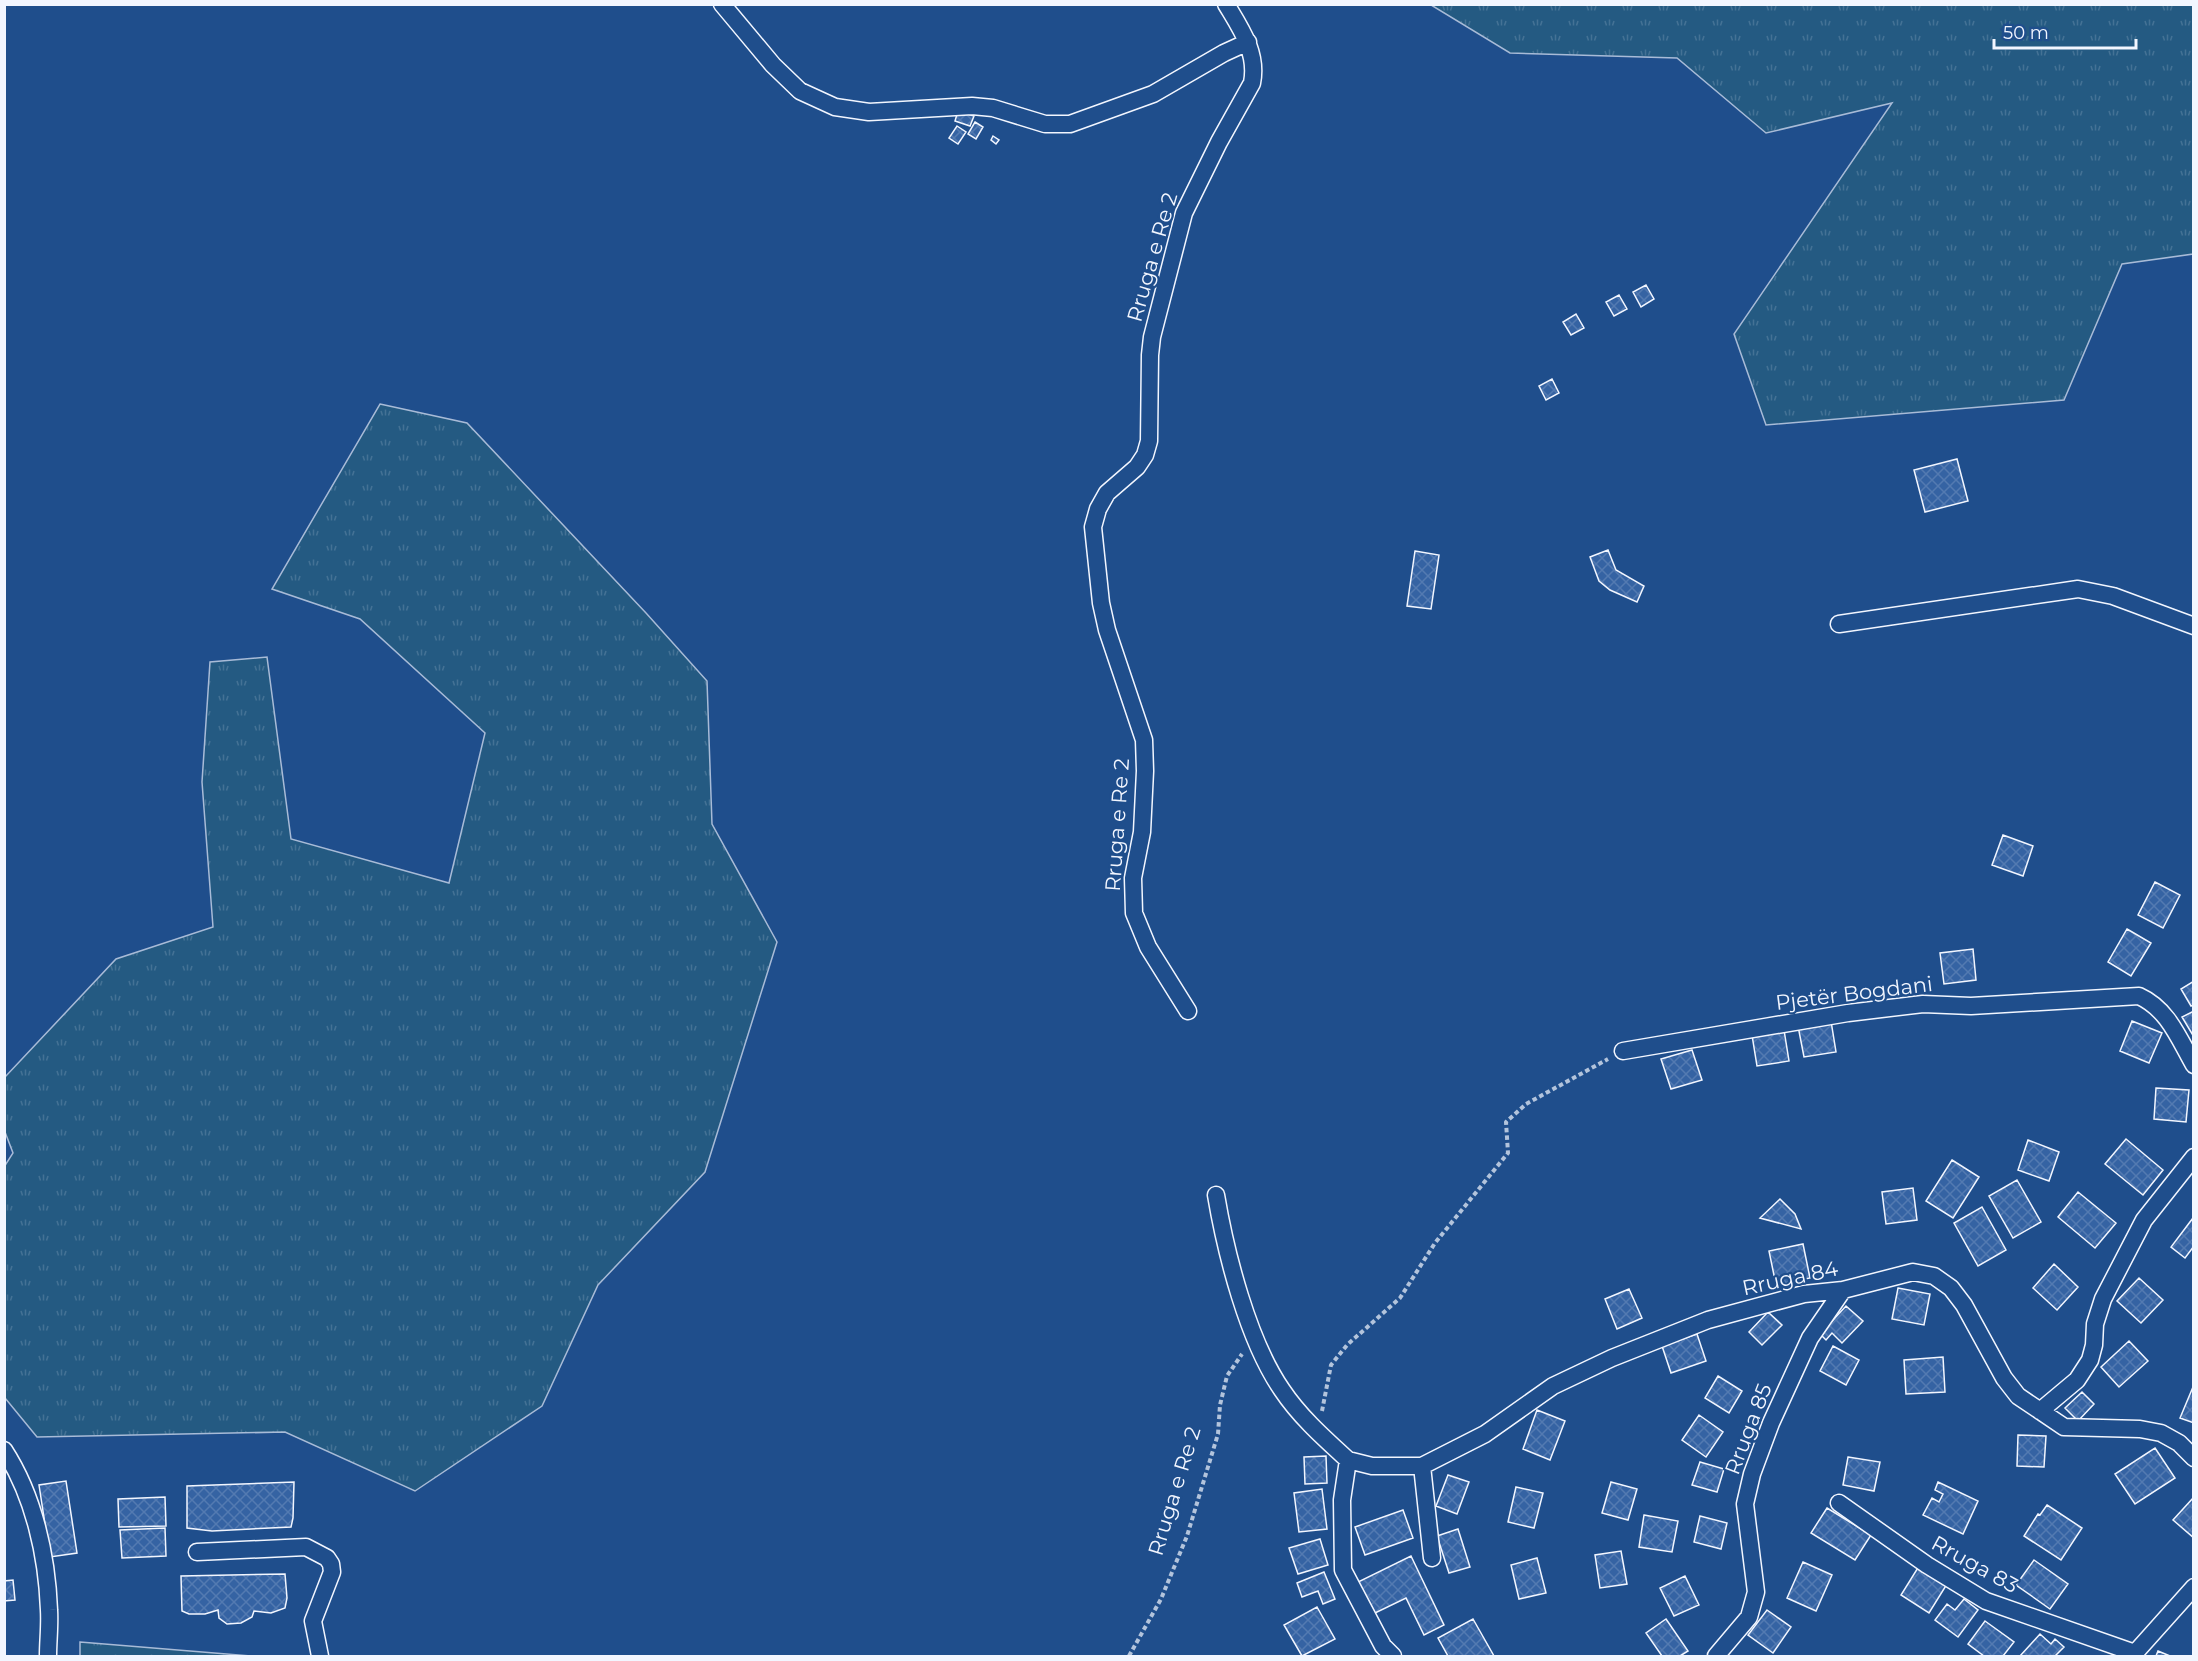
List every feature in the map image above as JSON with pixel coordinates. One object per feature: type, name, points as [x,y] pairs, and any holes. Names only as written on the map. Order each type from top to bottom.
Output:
[{"type":"street","points":[[722,4],[773,65],[800,91],[835,107],[868,112],[972,106],[993,108],[1045,124],[1071,124],[1153,93],[1248,42]]},
{"type":"street","name":"Rruga e Re 2","points":[[1188,1011],[1148,947],[1134,913],[1133,878],[1142,832],[1145,771],[1143,740],[1107,630],[1101,603],[1093,527],[1098,509],[1107,493],[1137,467],[1145,455],[1149,441],[1152,338],[1184,213],[1219,142],[1252,83],[1254,73],[1248,42],[1226,4]]},
{"type":"street","points":[[1839,624],[2078,588],[2123,599],[2193,626]]},
{"type":"street","name":"Pjetër Bogdani","points":[[1623,1051],[1848,1013],[1923,1004],[1971,1006],[2139,996],[2164,1012],[2193,1065]]},
{"type":"street","points":[[2040,1411],[2077,1380],[2090,1360],[2103,1299],[2144,1220],[2193,1157]]},
{"type":"street","points":[[1216,1195],[1223,1237],[1254,1337],[1282,1390],[1317,1432],[1348,1460],[1342,1500],[1342,1570],[1379,1638],[1393,1656]]},
{"type":"street","name":"Rruga 84","points":[[1348,1460],[1372,1466],[1422,1466],[1485,1434],[1553,1386],[1612,1358],[1707,1320],[1804,1294],[1844,1290],[1912,1272],[1934,1276],[1951,1288],[1964,1305],[2004,1378],[2018,1396],[2064,1427],[2140,1429],[2162,1433],[2180,1443],[2193,1458]]},
{"type":"street","name":"Rruga 85","points":[[1716,1656],[1749,1617],[1756,1592],[1745,1504],[1752,1474],[1771,1423],[1810,1338],[1844,1290]]},
{"type":"street","points":[[4,1450],[24,1489],[37,1526],[49,1611],[48,1656]]},
{"type":"street","points":[[1422,1466],[1432,1558]]},
{"type":"street","name":"Rruga 83","points":[[1839,1503],[1926,1565],[1986,1601],[2135,1655]]},
{"type":"street","points":[[197,1552],[306,1547],[327,1558],[332,1572],[313,1621],[320,1656]]},
{"type":"street","points":[[2135,1655],[2193,1587]]},
{"type":"path","points":[[1317,1432],[1331,1365],[1347,1345],[1400,1298],[1435,1243],[1508,1153],[1506,1122],[1526,1104],[1623,1051]]},
{"type":"path","name":"Rruga e Re 2","points":[[1129,1656],[1161,1599],[1187,1536],[1218,1434],[1220,1404],[1227,1377],[1254,1337]]},
{"type":"green space","points":[[1431,5],[2193,5],[2193,254],[2122,264],[2064,400],[1766,425],[1734,334],[1892,103],[1766,133],[1677,58],[1510,53]]},
{"type":"green space","points":[[380,404],[467,423],[707,681],[712,824],[777,942],[705,1172],[598,1285],[542,1406],[415,1491],[285,1432],[37,1437],[5,1398],[4,1167],[13,1153],[5,1132],[5,1077],[116,959],[213,927],[202,782],[210,662],[267,657],[291,839],[449,883],[485,733],[360,619],[272,589]]},
{"type":"green space","points":[[80,1642],[251,1656],[80,1656]]},
{"type":"building","points":[[958,111],[974,116],[970,126],[955,121]]},
{"type":"building","points":[[975,122],[983,127],[976,139],[968,134]]},
{"type":"building","points":[[957,126],[966,132],[958,144],[949,138]]},
{"type":"building","points":[[993,136],[999,140],[996,144],[991,140]]},
{"type":"building","points":[[1646,285],[1654,299],[1641,307],[1633,292]]},
{"type":"building","points":[[1619,295],[1627,309],[1614,316],[1606,302]]},
{"type":"building","points":[[1576,314],[1584,328],[1571,335],[1563,322]]},
{"type":"building","points":[[1552,379],[1559,393],[1546,400],[1539,386]]},
{"type":"building","points":[[1957,459],[1968,501],[1925,512],[1914,470]]},
{"type":"building","points":[[1608,550],[1616,570],[1644,586],[1637,602],[1610,590],[1599,581],[1590,557]]},
{"type":"building","points":[[1415,551],[1439,555],[1431,609],[1407,606]]},
{"type":"building","points":[[2003,835],[2033,846],[2023,876],[1992,865]]},
{"type":"building","points":[[2155,882],[2180,895],[2163,928],[2138,915]]},
{"type":"building","points":[[2127,929],[2151,943],[2131,976],[2108,962]]},
{"type":"building","points":[[1973,949],[1976,980],[1944,984],[1940,953]]},
{"type":"building","points":[[2194,981],[2194,1005],[2191,1006],[2181,989]]},
{"type":"building","points":[[2194,1011],[2194,1037],[2182,1017]]},
{"type":"building","points":[[1831,1021],[1836,1052],[1804,1057],[1798,1026]]},
{"type":"building","points":[[2132,1021],[2162,1033],[2149,1063],[2120,1051]]},
{"type":"building","points":[[1784,1030],[1789,1061],[1757,1066],[1752,1035]]},
{"type":"building","points":[[1692,1050],[1702,1080],[1671,1089],[1661,1059]]},
{"type":"building","points":[[2156,1088],[2189,1090],[2186,1122],[2154,1119]]},
{"type":"building","points":[[2126,1139],[2163,1170],[2143,1195],[2105,1164]]},
{"type":"building","points":[[2028,1140],[2059,1152],[2049,1181],[2018,1170]]},
{"type":"building","points":[[1952,1160],[1979,1177],[1953,1218],[1926,1201]]},
{"type":"building","points":[[2017,1180],[2041,1222],[2013,1238],[1989,1196]]},
{"type":"building","points":[[1913,1188],[1917,1220],[1886,1224],[1882,1192]]},
{"type":"building","points":[[2078,1192],[2116,1223],[2095,1248],[2058,1217]]},
{"type":"building","points":[[1780,1199],[1795,1214],[1801,1229],[1760,1218]]},
{"type":"building","points":[[1982,1207],[2006,1250],[1978,1266],[1954,1223]]},
{"type":"building","points":[[2193,1218],[2194,1246],[2185,1258],[2171,1247]]},
{"type":"building","points":[[1803,1244],[1810,1278],[1776,1285],[1769,1251]]},
{"type":"building","points":[[2054,1264],[2078,1287],[2057,1310],[2033,1288]]},
{"type":"building","points":[[2139,1278],[2163,1300],[2141,1323],[2117,1301]]},
{"type":"building","points":[[1898,1288],[1930,1294],[1924,1325],[1892,1319]]},
{"type":"building","points":[[1629,1289],[1642,1318],[1617,1329],[1605,1299]]},
{"type":"building","points":[[1846,1306],[1863,1321],[1842,1343],[1832,1333],[1826,1340],[1820,1334]]},
{"type":"building","points":[[1768,1312],[1782,1325],[1762,1345],[1749,1332]]},
{"type":"building","points":[[1697,1334],[1706,1361],[1671,1373],[1662,1346]]},
{"type":"building","points":[[2129,1341],[2148,1361],[2119,1387],[2101,1367]]},
{"type":"building","points":[[1833,1346],[1859,1360],[1846,1385],[1820,1371]]},
{"type":"building","points":[[1943,1357],[1945,1392],[1906,1394],[1904,1360]]},
{"type":"building","points":[[1718,1376],[1742,1391],[1729,1413],[1705,1398]]},
{"type":"building","points":[[2194,1387],[2194,1423],[2180,1418]]},
{"type":"building","points":[[2082,1392],[2094,1404],[2078,1421],[2065,1408]]},
{"type":"building","points":[[1537,1410],[1565,1421],[1550,1460],[1523,1449]]},
{"type":"building","points":[[1699,1415],[1723,1432],[1706,1457],[1682,1440]]},
{"type":"building","points":[[2018,1435],[2046,1436],[2044,1467],[2017,1466]]},
{"type":"building","points":[[2155,1448],[2175,1478],[2135,1504],[2115,1474]]},
{"type":"building","points":[[1326,1456],[1327,1483],[1305,1484],[1304,1457]]},
{"type":"building","points":[[1848,1457],[1880,1462],[1874,1491],[1843,1485]]},
{"type":"building","points":[[1700,1462],[1724,1469],[1717,1492],[1692,1485]]},
{"type":"building","points":[[1448,1475],[1469,1482],[1457,1514],[1436,1506]]},
{"type":"building","points":[[66,1481],[77,1553],[50,1557],[39,1485]]},
{"type":"building","points":[[294,1482],[291,1527],[212,1531],[187,1528],[187,1486]]},
{"type":"building","points":[[1611,1482],[1637,1489],[1628,1520],[1602,1513]]},
{"type":"building","points":[[1938,1482],[1978,1501],[1963,1534],[1923,1515],[1932,1498],[1939,1502],[1943,1494],[1935,1490]]},
{"type":"building","points":[[1516,1487],[1543,1493],[1534,1528],[1508,1522]]},
{"type":"building","points":[[1322,1489],[1327,1529],[1299,1532],[1294,1493]]},
{"type":"building","points":[[165,1497],[166,1526],[119,1527],[118,1499]]},
{"type":"building","points":[[2194,1497],[2194,1538],[2173,1520]]},
{"type":"building","points":[[2047,1505],[2082,1528],[2061,1560],[2024,1536],[2038,1514],[2040,1515]]},
{"type":"building","points":[[1827,1508],[1871,1535],[1855,1560],[1811,1533]]},
{"type":"building","points":[[1403,1510],[1413,1538],[1365,1555],[1355,1527]]},
{"type":"building","points":[[1644,1515],[1678,1521],[1672,1552],[1639,1547]]},
{"type":"building","points":[[1700,1516],[1727,1523],[1721,1549],[1694,1542]]},
{"type":"building","points":[[165,1528],[166,1556],[122,1558],[120,1530]]},
{"type":"building","points":[[1458,1529],[1470,1567],[1449,1573],[1437,1536]]},
{"type":"building","points":[[1320,1539],[1328,1565],[1298,1574],[1289,1548]]},
{"type":"building","points":[[1621,1551],[1627,1584],[1600,1588],[1595,1555]]},
{"type":"building","points":[[1411,1556],[1444,1625],[1424,1635],[1406,1598],[1373,1614],[1358,1582]]},
{"type":"building","points":[[1537,1558],[1546,1593],[1519,1599],[1511,1565]]},
{"type":"building","points":[[2034,1560],[2068,1584],[2050,1609],[2016,1585]]},
{"type":"building","points":[[1803,1562],[1832,1575],[1816,1611],[1787,1598]]},
{"type":"building","points":[[1919,1566],[1947,1584],[1929,1613],[1901,1595]]},
{"type":"building","points":[[1324,1572],[1335,1599],[1323,1604],[1318,1591],[1302,1597],[1297,1583]]},
{"type":"building","points":[[285,1574],[287,1598],[285,1608],[271,1613],[254,1611],[252,1617],[241,1623],[227,1624],[219,1618],[218,1610],[205,1614],[189,1614],[182,1611],[181,1576]]},
{"type":"building","points":[[1685,1576],[1699,1605],[1674,1616],[1660,1588]]},
{"type":"building","points":[[13,1580],[15,1600],[4,1601],[4,1581]]},
{"type":"building","points":[[1964,1599],[1978,1610],[1958,1637],[1935,1620],[1947,1604],[1955,1610]]},
{"type":"building","points":[[1317,1607],[1335,1639],[1302,1656],[1284,1625]]},
{"type":"building","points":[[1767,1610],[1791,1627],[1773,1653],[1748,1635]]},
{"type":"building","points":[[1473,1619],[1494,1656],[1448,1656],[1438,1638]]},
{"type":"building","points":[[1666,1619],[1688,1651],[1680,1656],[1662,1656],[1646,1633]]},
{"type":"building","points":[[1985,1621],[2014,1642],[2003,1656],[1984,1656],[1968,1644]]},
{"type":"building","points":[[2040,1634],[2051,1644],[2055,1639],[2064,1647],[2055,1656],[2020,1656]]},
{"type":"building","points":[[2158,1651],[2170,1656],[2156,1656]]}]
